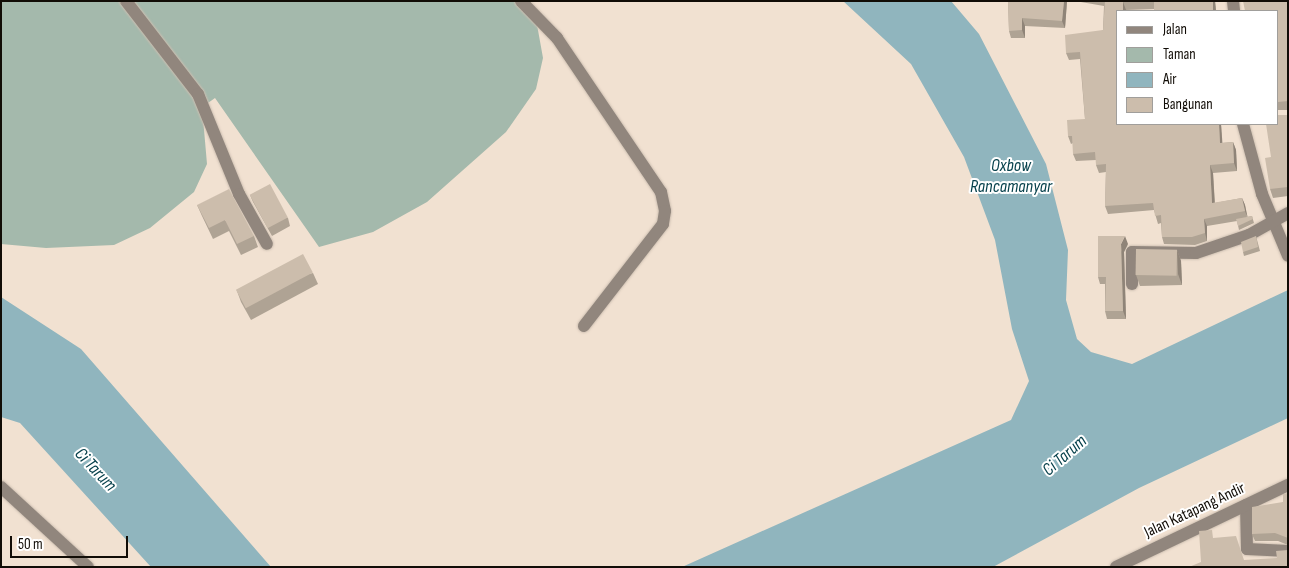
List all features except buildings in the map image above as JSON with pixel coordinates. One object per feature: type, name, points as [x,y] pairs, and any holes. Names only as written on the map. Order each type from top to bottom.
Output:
[{"type":"street","points":[[126,1],[198,94],[239,194],[268,244]]},
{"type":"street","points":[[521,1],[557,38],[661,192],[665,211],[663,224],[584,326]]},
{"type":"street","points":[[1244,125],[1273,219],[1286,250]]},
{"type":"street","points":[[1132,284],[1132,252],[1196,253],[1249,235],[1273,219],[1288,213]]},
{"type":"street","name":"Jalan Katapang Andir","points":[[1116,567],[1288,485]]},
{"type":"street","points":[[1,487],[88,567]]},
{"type":"street","points":[[1246,505],[1247,549],[1288,551]]},
{"type":"green space","points":[[1,1],[517,1],[536,19],[543,58],[536,89],[506,132],[427,202],[373,232],[319,247],[215,98],[208,103],[203,118],[207,164],[194,192],[150,228],[114,245],[46,248],[1,244]]},
{"type":"water","points":[[843,1],[951,1],[979,34],[1046,164],[1068,250],[1066,300],[1077,339],[1091,352],[1132,364],[1288,290],[1288,418],[1139,488],[993,567],[682,567],[1011,420],[1029,381],[1012,329],[995,240],[964,157],[911,64]]},
{"type":"water","name":"Ci Tarum","points":[[1,297],[81,349],[271,567],[151,567],[20,423],[1,417]]},
{"type":"water label","name":"Oxbow Rancamanyar","points":[[1011,177]]}]
